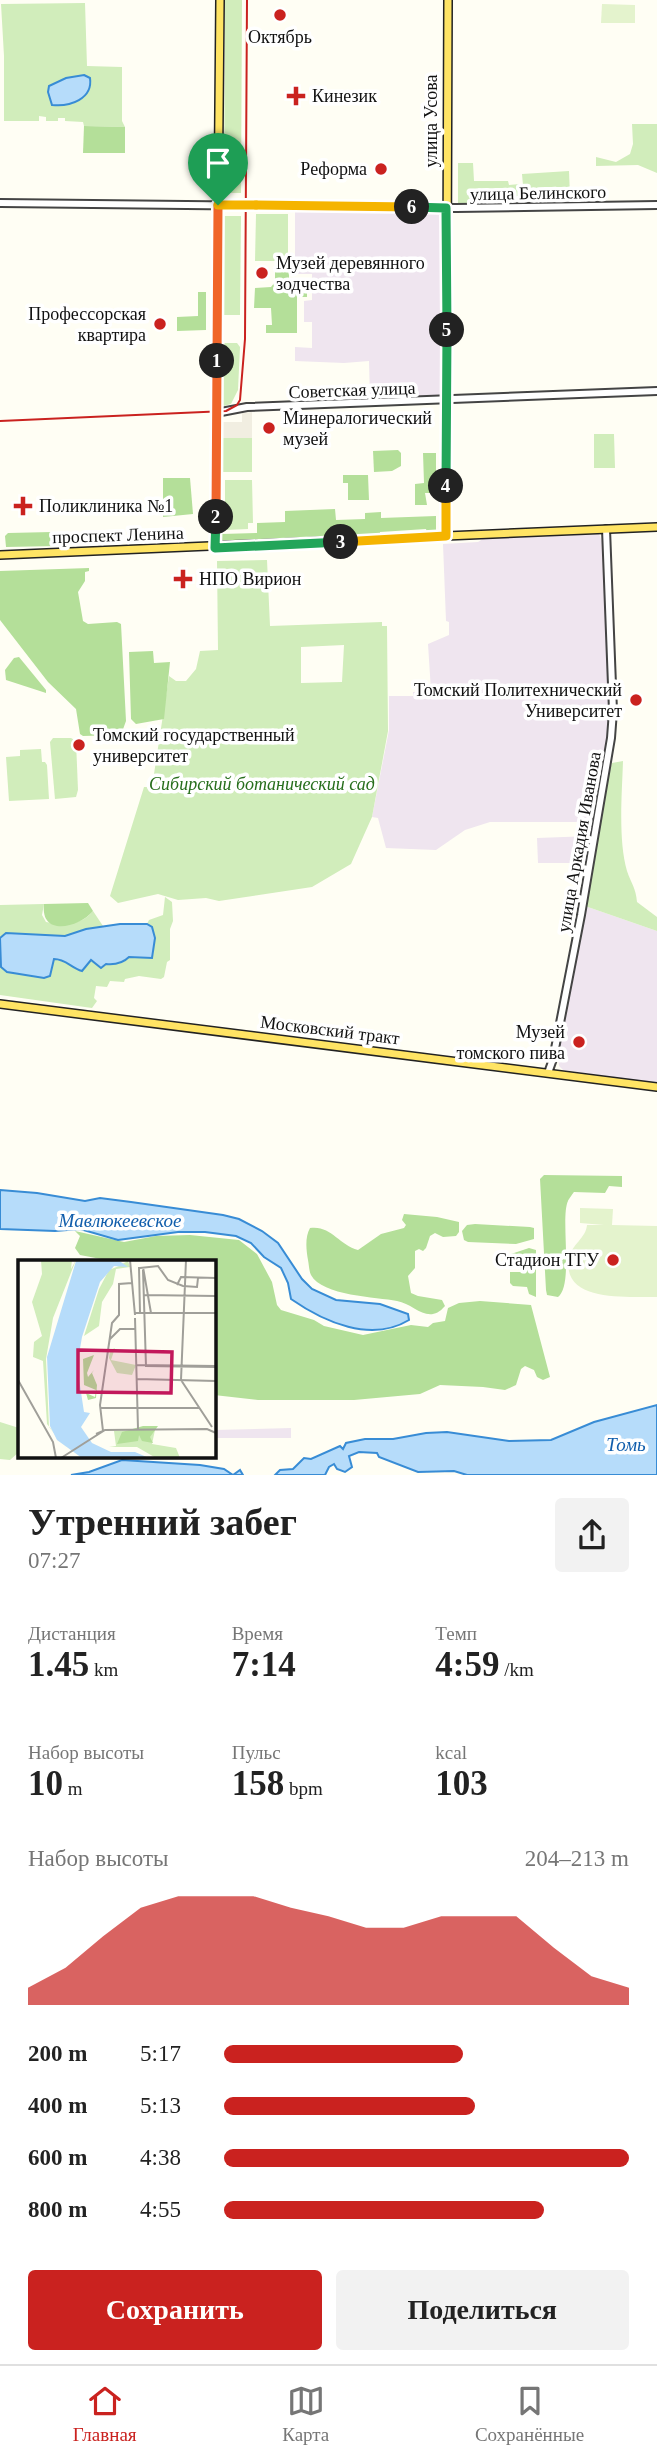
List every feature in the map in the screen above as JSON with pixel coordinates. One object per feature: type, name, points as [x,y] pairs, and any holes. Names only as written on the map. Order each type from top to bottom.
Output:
[{"type":"main road","points":[[215,548],[220,0]]},
{"type":"main road","name":"улица Усова","points":[[446,536],[448,0]]},
{"type":"main road","name":"проспект Ленина","points":[[0,555],[215,548],[657,527]]},
{"type":"main road","name":"Московский тракт","points":[[0,1004],[657,1087]]},
{"type":"street","name":"улица Белинского","points":[[0,203],[446,208],[657,205]]},
{"type":"street","name":"Советская улица","points":[[216,413],[247,407],[657,391]]},
{"type":"street","name":"улица Аркадия Иванова","points":[[548,1073],[570,977],[611,738],[613,711],[606,529]]},
{"type":"shaded area","points":[[295,210],[440,212],[439,396],[370,399],[369,361],[295,361],[295,347],[312,348],[312,322],[304,322],[304,301],[312,300],[312,274],[295,274]]},
{"type":"shaded area","points":[[252,412],[252,438],[222,438],[222,422],[242,422],[242,413]]},
{"type":"shaded area","points":[[599,534],[603,544],[609,711],[605,756],[593,822],[490,822],[465,830],[436,850],[386,848],[378,818],[372,817],[389,730],[389,696],[413,696],[413,692],[431,691],[428,644],[449,635],[443,544],[478,542],[483,539]]},
{"type":"shaded area","points":[[591,836],[587,863],[538,863],[537,838]]},
{"type":"shaded area","points":[[585,906],[657,931],[657,1083],[563,1070],[559,1066],[558,1054]]},
{"type":"shaded area","points":[[291,1428],[291,1438],[215,1438],[215,1430]]},
{"type":"green space","points":[[225,0],[242,0],[241,193],[224,193]]},
{"type":"green space","points":[[85,3],[87,66],[122,67],[122,121],[125,127],[84,126],[83,122],[65,121],[65,118],[46,121],[46,117],[39,116],[39,121],[4,121],[1,4]]},
{"type":"green space","points":[[602,4],[635,5],[635,23],[601,23]]},
{"type":"green space","points":[[632,124],[657,124],[657,173],[638,165],[596,166],[596,157],[616,162],[630,154],[633,144]]},
{"type":"green space","points":[[84,126],[125,127],[125,153],[83,153]]},
{"type":"green space","points":[[458,163],[473,163],[474,181],[508,181],[509,185],[520,184],[519,202],[458,205]]},
{"type":"green space","points":[[569,171],[570,196],[524,197],[522,174]]},
{"type":"green space","points":[[256,214],[288,214],[288,261],[255,261]]},
{"type":"green space","points":[[224,216],[241,216],[240,315],[224,315],[223,310]]},
{"type":"green space","points":[[275,264],[289,264],[289,283],[307,283],[307,297],[297,297],[297,333],[266,333],[266,325],[272,325],[271,308],[254,308],[255,288],[271,287],[275,282]]},
{"type":"green space","points":[[198,292],[206,292],[206,330],[177,331],[177,317],[198,316]]},
{"type":"green space","points":[[225,343],[237,343],[240,347],[238,390],[231,404],[224,406],[222,347]]},
{"type":"green space","points":[[594,434],[614,434],[615,468],[594,468]]},
{"type":"green space","points":[[222,438],[252,438],[252,472],[222,472]]},
{"type":"green space","points":[[398,450],[401,453],[401,466],[392,471],[374,472],[373,451]]},
{"type":"green space","points":[[423,453],[436,453],[436,493],[425,493],[427,505],[415,505],[415,484],[424,483]]},
{"type":"green space","points":[[343,475],[368,475],[369,500],[348,500],[348,483],[343,483]]},
{"type":"green space","points":[[163,478],[190,478],[193,514],[163,517]]},
{"type":"green space","points":[[225,480],[252,480],[253,523],[248,523],[248,529],[225,530]]},
{"type":"green space","points":[[335,509],[336,520],[365,519],[365,513],[381,512],[381,518],[436,516],[436,532],[427,533],[426,529],[380,532],[380,535],[228,542],[222,540],[222,534],[257,533],[257,523],[285,522],[285,511]]},
{"type":"green space","points":[[52,532],[57,538],[56,546],[6,547],[5,536],[8,533]]},
{"type":"green space","name":"Сибирский ботанический сад","points":[[267,560],[270,626],[382,622],[382,626],[387,626],[388,731],[372,817],[351,864],[312,887],[219,901],[206,898],[178,900],[158,894],[118,903],[110,896],[144,787],[152,787],[169,676],[176,681],[186,681],[196,669],[200,651],[218,650],[217,561]],"holes":[[[344,645],[342,682],[301,683],[301,647]]]},
{"type":"green space","points":[[89,568],[78,592],[83,621],[88,624],[121,624],[126,721],[118,735],[80,734],[76,709],[48,682],[0,620],[0,571]]},
{"type":"green space","points":[[153,651],[154,663],[170,662],[164,719],[136,724],[131,719],[129,652]]},
{"type":"green space","points":[[19,657],[46,693],[6,680],[5,670],[14,658]]},
{"type":"green space","points":[[53,738],[71,738],[76,741],[76,797],[55,799],[50,742]]},
{"type":"green space","points":[[41,749],[42,762],[47,765],[49,799],[9,801],[6,757],[20,756],[20,750]]},
{"type":"green space","points":[[623,761],[621,817],[624,859],[637,902],[657,917],[657,931],[585,906],[607,780],[612,763]]},
{"type":"green space","points":[[165,897],[172,902],[173,921],[170,929],[170,960],[161,979],[139,976],[125,979],[124,982],[110,981],[107,987],[96,986],[94,998],[97,1001],[92,1008],[0,995],[0,954],[3,970],[45,978],[53,959],[84,970],[90,960],[97,965],[114,964],[129,957],[153,956],[155,938],[150,925],[147,924],[149,920],[163,915]]},
{"type":"green space","points":[[88,903],[93,911],[71,925],[54,925],[48,922],[44,915],[44,904]]},
{"type":"green space","points":[[44,904],[42,915],[46,922],[77,922],[93,911],[103,926],[65,936],[6,933],[0,938],[0,905]]},
{"type":"green space","points":[[544,1175],[622,1176],[622,1187],[609,1186],[605,1193],[574,1192],[568,1200],[565,1221],[565,1279],[563,1290],[558,1297],[547,1295],[546,1290],[540,1179]]},
{"type":"green space","name":"Стадион ТГУ","points":[[580,1208],[613,1209],[612,1225],[657,1226],[657,1297],[600,1294],[586,1290],[576,1283],[569,1273],[571,1253],[587,1225],[604,1225],[580,1223]]},
{"type":"green space","points":[[404,1214],[459,1222],[456,1236],[443,1237],[435,1233],[430,1236],[423,1251],[415,1251],[415,1268],[408,1276],[411,1293],[442,1300],[445,1306],[439,1312],[427,1314],[397,1301],[338,1291],[317,1282],[311,1275],[306,1247],[310,1228],[324,1229],[358,1250],[381,1234],[404,1228]]},
{"type":"green space","points":[[467,1225],[534,1228],[534,1239],[516,1244],[464,1240],[462,1231]]},
{"type":"green space","points":[[75,1231],[124,1242],[156,1236],[190,1235],[239,1240],[257,1254],[272,1282],[277,1305],[281,1310],[314,1320],[324,1326],[363,1335],[411,1325],[428,1327],[433,1323],[445,1321],[448,1308],[459,1303],[480,1301],[531,1305],[550,1377],[543,1380],[537,1377],[534,1370],[525,1366],[521,1369],[516,1385],[505,1390],[440,1385],[420,1394],[354,1400],[258,1400],[215,1395],[215,1260],[102,1260],[80,1255],[75,1248],[80,1236]]},
{"type":"green space","points":[[529,1248],[536,1250],[536,1297],[529,1294],[527,1287],[513,1286],[510,1283],[510,1272],[524,1272],[526,1269],[513,1262],[511,1254]]},
{"type":"green space","points":[[0,1422],[18,1428],[18,1453],[10,1460],[0,1459]]},
{"type":"water","points":[[84,75],[90,78],[90,85],[84,96],[66,105],[52,105],[49,86],[66,78]]},
{"type":"water","points":[[120,924],[147,924],[152,927],[155,938],[152,958],[129,957],[101,968],[91,960],[82,971],[62,960],[54,959],[50,976],[44,978],[7,972],[1,967],[0,938],[6,933],[65,936],[86,929]]},
{"type":"water","name":"Мавлюкеевское","points":[[0,1190],[85,1201],[100,1198],[239,1219],[278,1243],[312,1289],[336,1300],[380,1304],[408,1314],[409,1320],[394,1327],[364,1330],[348,1327],[318,1315],[291,1299],[281,1268],[264,1257],[251,1243],[236,1236],[178,1232],[118,1240],[80,1229],[0,1229]]},
{"type":"water","name":"Томь","points":[[657,1405],[657,1475],[467,1475],[454,1471],[418,1472],[379,1457],[377,1453],[359,1452],[349,1456],[352,1467],[345,1472],[337,1469],[334,1464],[325,1475],[275,1475],[280,1470],[293,1469],[304,1458],[311,1459],[340,1446],[343,1449],[346,1443],[365,1439],[393,1439],[447,1432],[509,1441],[551,1440],[594,1422]]},
{"type":"water","points":[[122,1460],[200,1465],[224,1469],[233,1475],[71,1475],[89,1472]]},
{"type":"tram line","points":[[0,421],[226,411],[240,400],[245,339],[247,0]]},
{"type":"place","name":"Октябрь","points":[[280,15]]},
{"type":"place","name":"Кинезик","points":[[296,96]]},
{"type":"place","name":"Реформа","points":[[381,169]]},
{"type":"place","name":"Музей деревянного зодчества","points":[[262,273]]},
{"type":"place","name":"Профессорская квартира","points":[[160,324]]},
{"type":"place","name":"Минералогический музей","points":[[269,428]]},
{"type":"place","name":"Поликлиника №1","points":[[23,506]]},
{"type":"place","name":"НПО Вирион","points":[[183,579]]},
{"type":"place","name":"Томский Политехнический Университет","points":[[636,700]]},
{"type":"place","name":"Томский государственный университет","points":[[79,745]]},
{"type":"place","name":"Музей томского пива","points":[[579,1042]]},
{"type":"place","name":"Стадион ТГУ","points":[[613,1260]]},
{"type":"route","points":[[218,205],[446,208],[446,536],[215,548],[218,205]]}]
